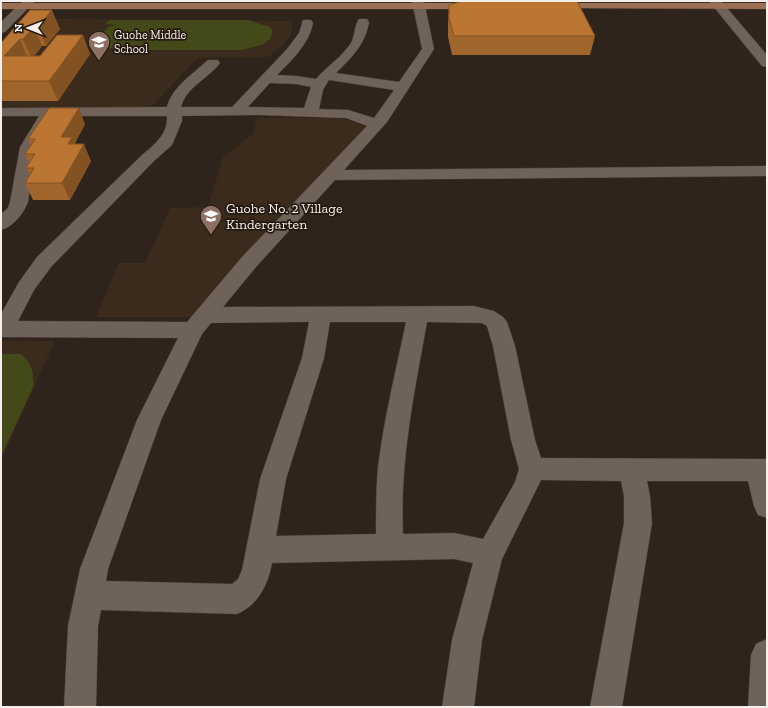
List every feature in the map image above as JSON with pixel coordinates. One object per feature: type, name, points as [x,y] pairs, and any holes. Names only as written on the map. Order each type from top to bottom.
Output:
[{"type":"main road","points":[[539,6],[717,3],[767,6]]},
{"type":"main road","points":[[1,6],[26,4],[419,4],[491,6]]},
{"type":"street","points":[[717,3],[767,63]]},
{"type":"street","points":[[1,29],[26,4]]},
{"type":"street","points":[[80,707],[83,626],[94,569],[149,420],[200,323],[249,262],[332,175],[382,119],[404,87],[428,49],[419,4]]},
{"type":"street","points":[[310,113],[324,80],[358,44],[363,30],[363,22]]},
{"type":"street","points":[[236,112],[292,52],[305,33],[307,23]]},
{"type":"street","points":[[2,329],[26,287],[44,262],[148,158],[167,142],[175,121],[174,112],[176,99],[183,90],[213,63]]},
{"type":"street","points":[[266,79],[324,80],[404,87]]},
{"type":"street","points":[[1,224],[16,210],[19,202],[28,147],[50,111]]},
{"type":"street","points":[[1,112],[236,112],[348,114],[376,124]]},
{"type":"street","points":[[332,175],[767,171]]},
{"type":"street","points":[[390,547],[389,514],[392,457],[402,393],[418,314]]},
{"type":"street","points":[[2,329],[200,323],[321,315],[473,314],[487,316],[496,322],[504,346],[522,440],[532,468],[526,486],[489,556],[467,640],[458,707]]},
{"type":"street","points":[[89,595],[237,598],[248,589],[256,573],[273,479],[313,358],[321,315]]},
{"type":"street","points":[[532,468],[762,470],[767,506]]},
{"type":"street","points":[[606,707],[638,523],[637,496],[632,469]]},
{"type":"street","points":[[260,550],[454,546],[477,550],[489,556]]},
{"type":"street","points":[[764,707],[767,655]]},
{"type":"shaded area","name":"Guohe Middle School","points":[[52,19],[293,21],[291,35],[281,47],[268,57],[198,58],[151,107],[1,107],[1,66]]},
{"type":"shaded area","name":"Guohe No. 2 Village Kindergarten","points":[[257,118],[333,118],[344,119],[367,127],[190,317],[96,317],[119,263],[145,263],[170,208],[208,207],[223,157],[253,134]]},
{"type":"shaded area","points":[[1,341],[55,341],[1,460]]},
{"type":"green space","points":[[109,20],[248,20],[270,27],[273,32],[270,39],[264,44],[243,50],[118,50],[102,46],[99,38],[108,27],[117,25],[106,24]]},
{"type":"green space","points":[[1,354],[21,354],[28,361],[31,368],[34,385],[1,457]]},
{"type":"building","points":[[462,1],[577,1],[595,36],[454,36],[449,18],[449,5]]},
{"type":"building","points":[[30,10],[52,10],[38,27],[34,27],[4,56],[40,56],[57,35],[83,35],[49,81],[1,81],[1,43]]},
{"type":"building","points":[[49,108],[79,108],[61,137],[72,137],[68,144],[84,144],[62,183],[25,183],[34,168],[26,168],[35,154],[25,154],[35,139],[28,139]]},
{"type":"place","name":"Guohe Middle School","points":[[99,62]]},
{"type":"place","name":"Guohe No. 2 Village Kindergarten","points":[[211,236]]}]
